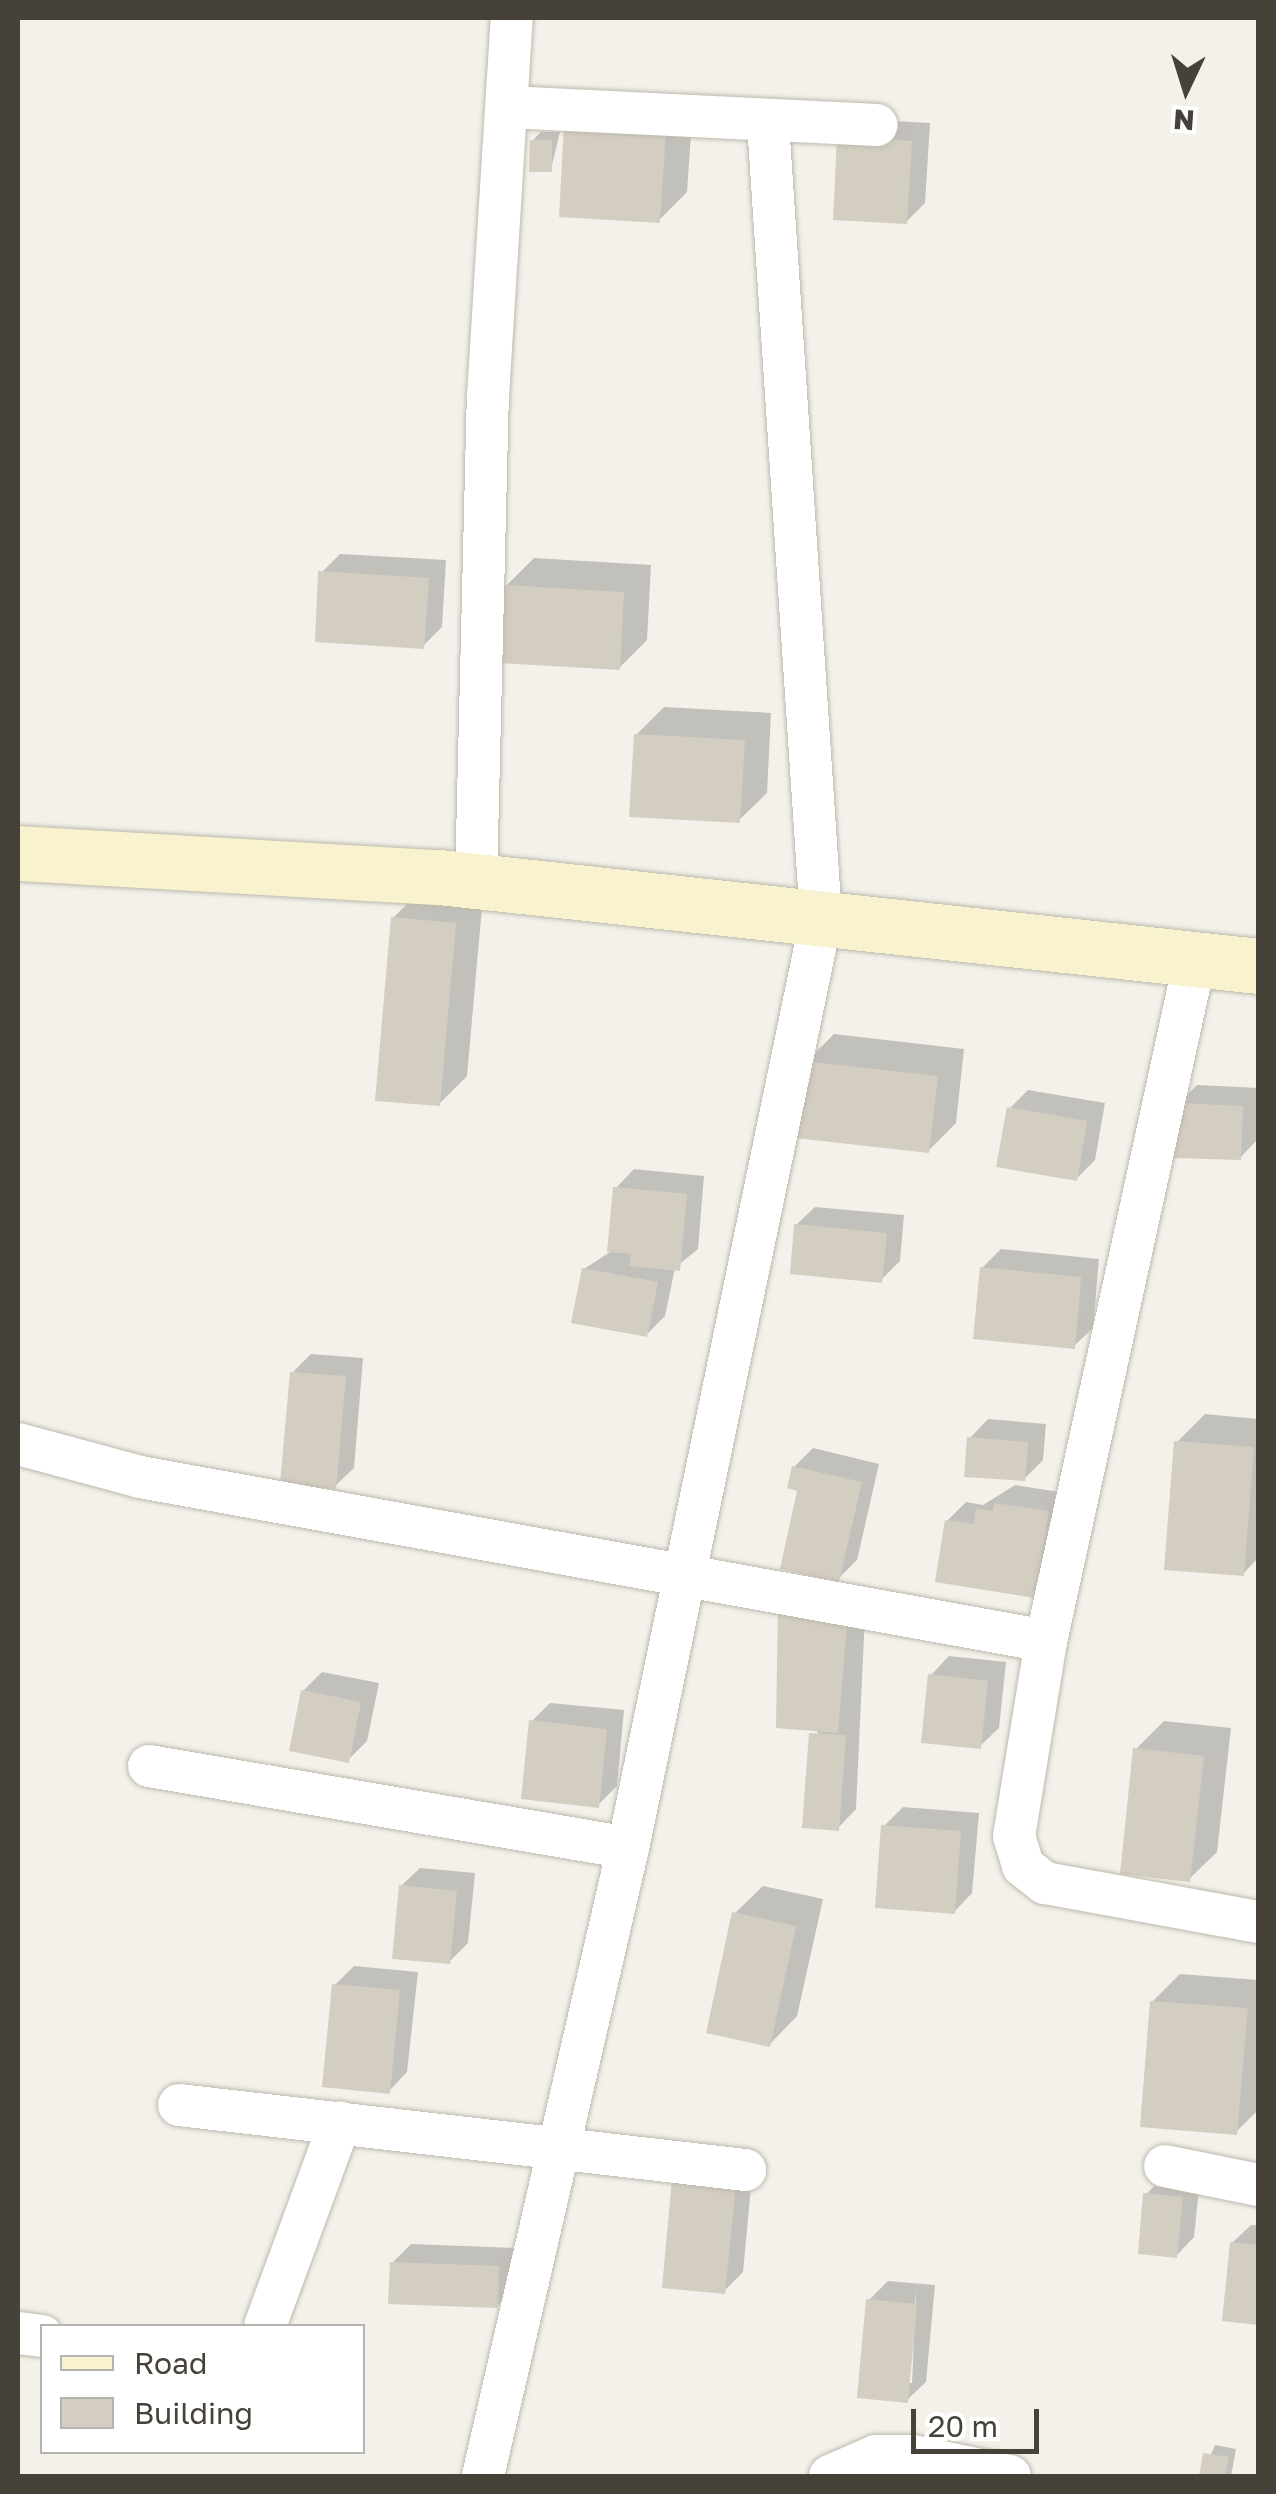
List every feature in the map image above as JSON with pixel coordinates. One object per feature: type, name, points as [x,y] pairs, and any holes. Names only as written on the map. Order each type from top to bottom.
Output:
[{"type":"main road","points":[[18,852],[476,882],[1258,966]]},
{"type":"street","points":[[476,882],[488,395],[512,18]]},
{"type":"street","points":[[508,107],[768,123],[877,125]]},
{"type":"street","points":[[483,2476],[628,1848],[821,919],[768,123]]},
{"type":"street","points":[[1195,959],[1046,1641],[1014,1836],[1023,1866],[1044,1883],[1258,1922]]},
{"type":"street","points":[[18,1444],[140,1477],[1046,1641]]},
{"type":"street","points":[[149,1766],[628,1848]]},
{"type":"street","points":[[179,2105],[560,2145],[745,2170]]},
{"type":"street","points":[[266,2324],[340,2122]]},
{"type":"street","points":[[1165,2166],[1258,2185]]},
{"type":"street","points":[[830,2476],[876,2456],[913,2456],[1010,2476]]},
{"type":"building","points":[[564,125],[666,131],[660,223],[559,217]]},
{"type":"building","points":[[837,137],[912,141],[907,224],[833,220]]},
{"type":"building","points":[[530,140],[552,140],[552,172],[529,172]]},
{"type":"building","points":[[318,571],[429,578],[424,649],[315,642]]},
{"type":"building","points":[[504,585],[624,592],[620,670],[499,663]]},
{"type":"building","points":[[634,734],[745,740],[740,823],[629,817]]},
{"type":"building","points":[[391,917],[456,923],[440,1106],[375,1101]]},
{"type":"building","points":[[804,1061],[938,1076],[929,1153],[795,1138]]},
{"type":"building","points":[[1176,1103],[1243,1106],[1241,1160],[1174,1158]]},
{"type":"building","points":[[1007,1107],[1087,1121],[1077,1181],[996,1167]]},
{"type":"building","points":[[613,1187],[687,1194],[680,1271],[629,1266],[631,1254],[607,1252]]},
{"type":"building","points":[[794,1224],[887,1233],[882,1283],[790,1274]]},
{"type":"building","points":[[980,1267],[1081,1277],[1075,1349],[973,1339]]},
{"type":"building","points":[[582,1268],[658,1282],[647,1337],[571,1323]]},
{"type":"building","points":[[290,1372],[346,1376],[336,1489],[280,1484]]},
{"type":"building","points":[[967,1437],[1028,1442],[1025,1481],[964,1477]]},
{"type":"building","points":[[1174,1441],[1254,1447],[1244,1576],[1164,1570]]},
{"type":"building","points":[[792,1466],[862,1482],[839,1582],[780,1569],[797,1491],[787,1488]]},
{"type":"building","points":[[994,1503],[1049,1511],[1035,1598],[935,1582],[945,1520],[974,1524],[976,1508],[993,1511]]},
{"type":"building","points":[[778,1605],[848,1612],[838,1733],[776,1728]]},
{"type":"building","points":[[928,1674],[988,1681],[981,1749],[921,1743]]},
{"type":"building","points":[[301,1690],[361,1702],[349,1763],[289,1751]]},
{"type":"building","points":[[529,1720],[607,1729],[599,1808],[521,1799]]},
{"type":"building","points":[[809,1733],[846,1735],[839,1831],[802,1828]]},
{"type":"building","points":[[1133,1748],[1204,1756],[1190,1882],[1120,1874]]},
{"type":"building","points":[[881,1825],[961,1831],[955,1914],[875,1908]]},
{"type":"building","points":[[399,1885],[457,1891],[450,1964],[392,1959]]},
{"type":"building","points":[[732,1912],[796,1926],[770,2047],[706,2033]]},
{"type":"building","points":[[332,1984],[400,1990],[390,2094],[322,2087]]},
{"type":"building","points":[[1150,2001],[1248,2008],[1237,2135],[1140,2127]]},
{"type":"building","points":[[672,2179],[736,2184],[725,2294],[662,2288]]},
{"type":"building","points":[[1143,2193],[1183,2197],[1177,2258],[1138,2254]]},
{"type":"building","points":[[1230,2242],[1258,2245],[1258,2325],[1222,2321]]},
{"type":"building","points":[[390,2262],[499,2266],[498,2308],[388,2304]]},
{"type":"building","points":[[866,2299],[917,2304],[908,2403],[857,2398]]},
{"type":"building","points":[[1203,2453],[1229,2457],[1225,2476],[1199,2476]]}]
